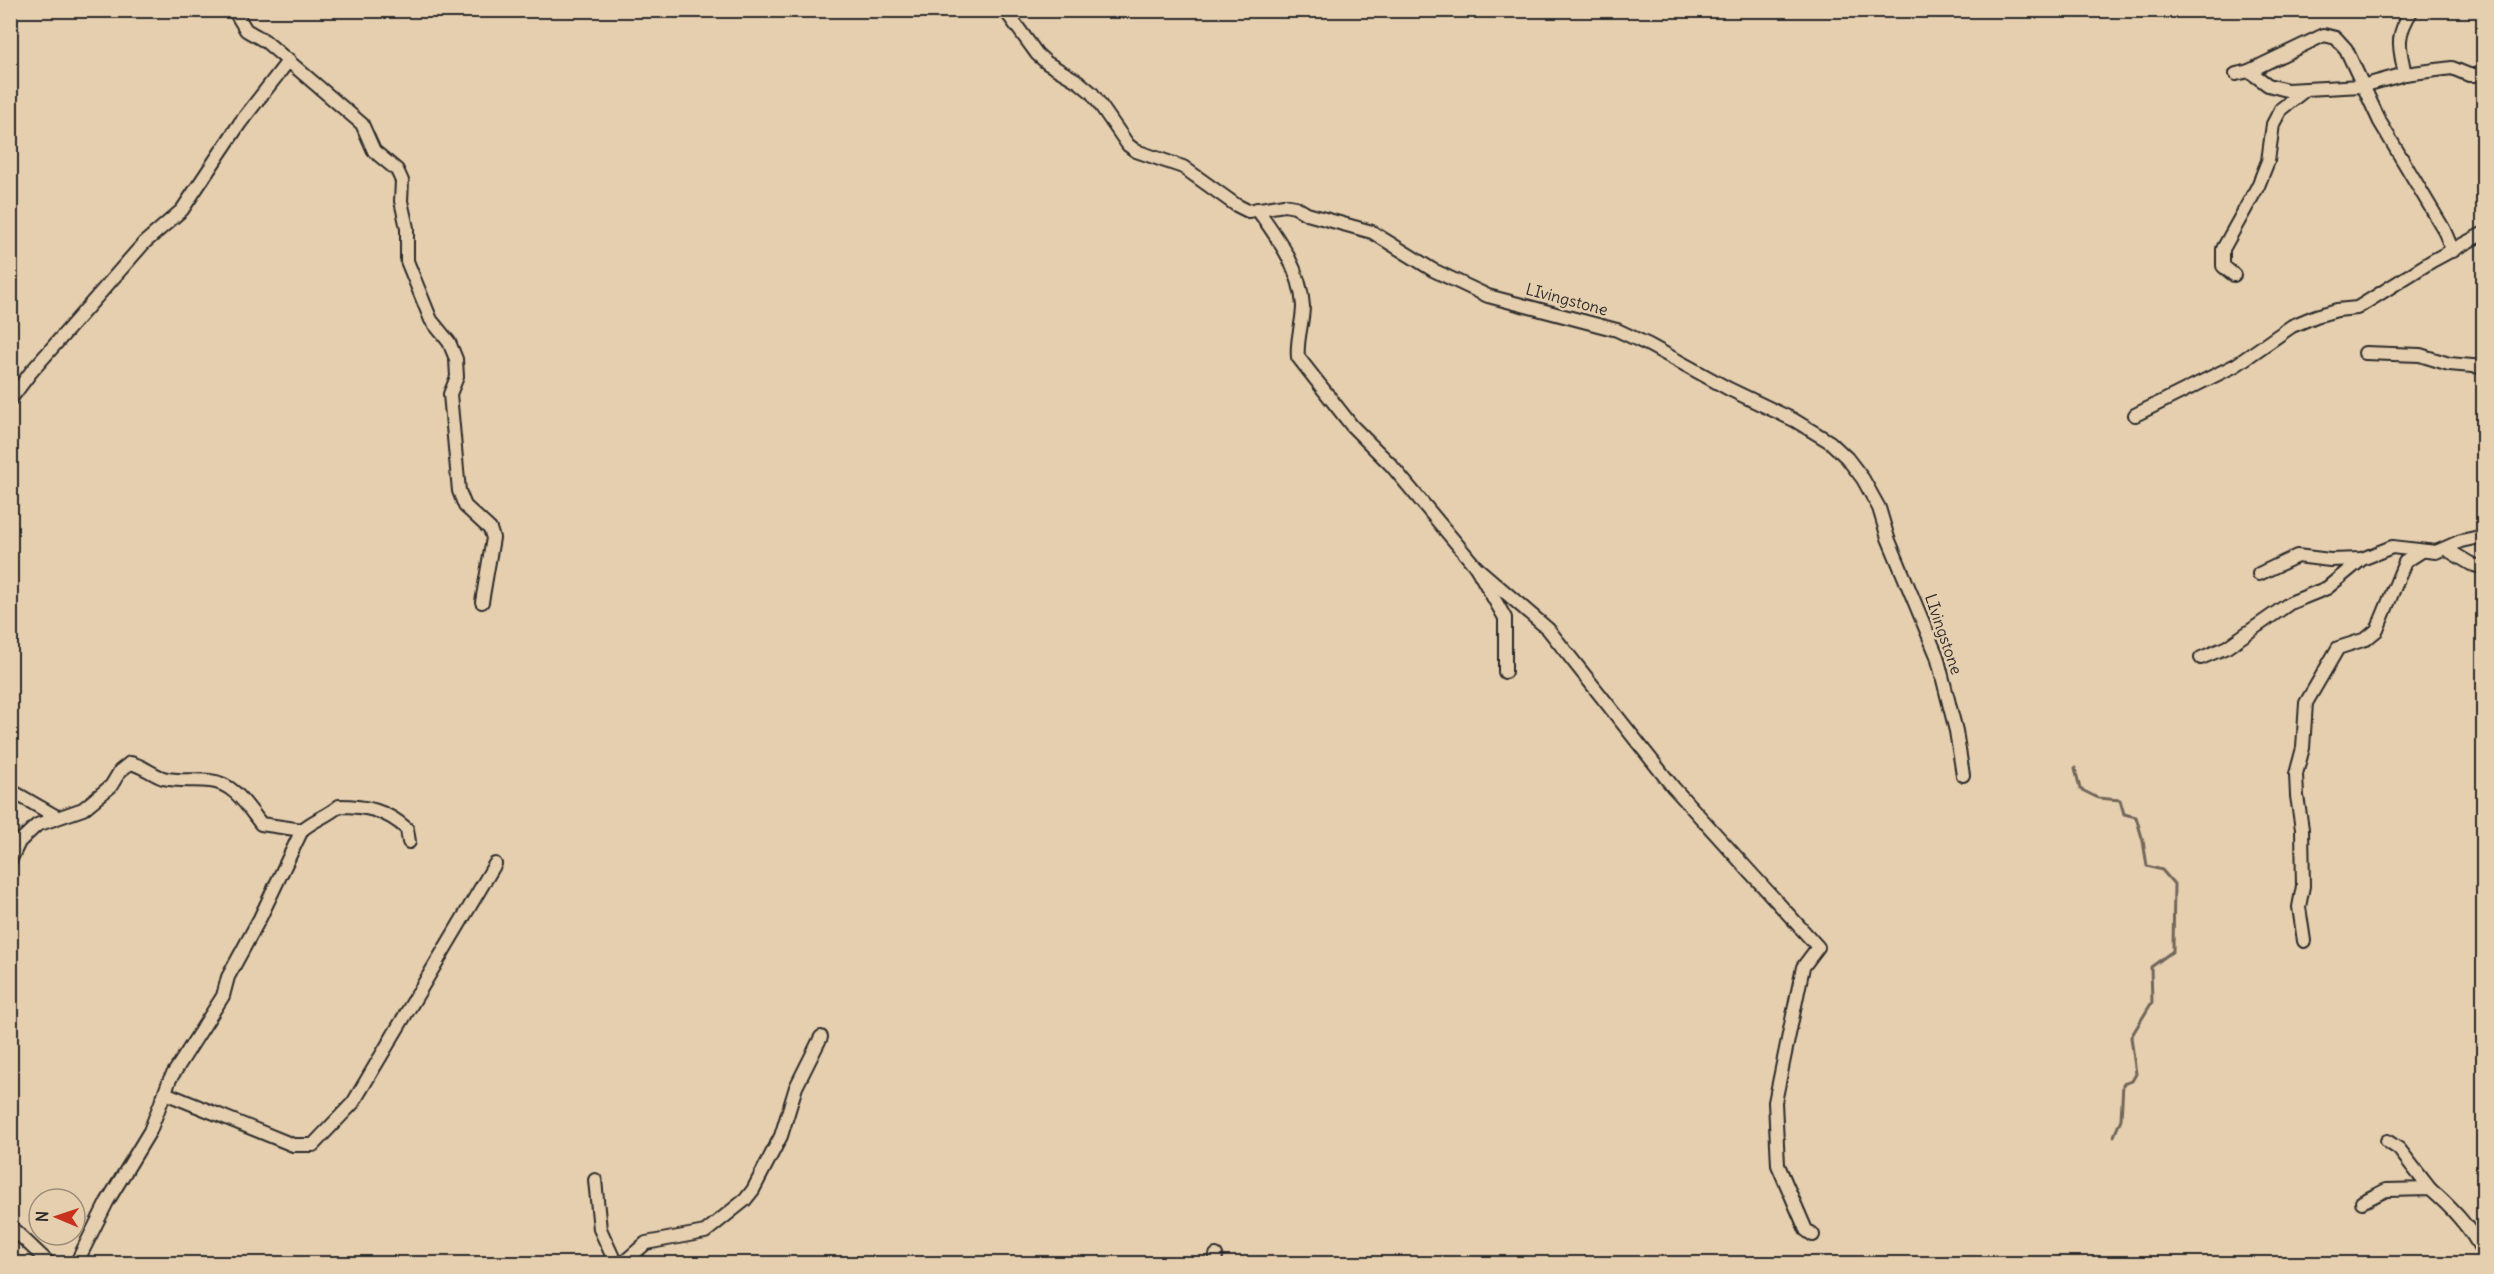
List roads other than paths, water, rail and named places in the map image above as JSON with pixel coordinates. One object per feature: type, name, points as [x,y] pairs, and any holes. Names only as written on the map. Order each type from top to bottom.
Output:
[{"type":"street","points":[[234,10],[246,30],[265,41],[289,60],[326,95],[362,124],[374,151],[397,170],[402,181],[401,201],[406,228],[407,261],[431,320],[449,342],[456,358],[457,377],[450,394],[459,491],[465,506],[490,529],[493,538],[482,602]]},
{"type":"street","name":"LIvingstone","points":[[1005,10],[1037,54],[1092,93],[1120,136],[1136,151],[1173,162],[1236,205],[1248,211],[1284,205],[1295,207],[1317,217],[1358,226],[1395,244],[1433,270],[1488,296],[1617,330],[1672,356],[1729,389],[1794,420],[1830,442],[1847,458],[1863,479],[1879,508],[1888,538],[1937,656],[1956,731],[1963,775]]},
{"type":"street","points":[[2405,74],[2398,42],[2405,21],[2412,10]]},
{"type":"street","points":[[2236,74],[2249,71],[2324,35],[2336,38],[2346,49],[2380,122],[2443,228],[2452,251]]},
{"type":"street","points":[[10,400],[31,372],[144,243],[182,210],[240,123],[289,60]]},
{"type":"street","points":[[2249,71],[2277,89],[2305,90],[2362,86],[2405,74],[2452,68],[2469,75],[2484,75]]},
{"type":"street","points":[[2234,275],[2223,266],[2223,249],[2258,186],[2268,161],[2273,124],[2281,109],[2305,90]]},
{"type":"street","points":[[1257,209],[1288,256],[1298,279],[1303,305],[1298,357],[1352,426],[1391,465],[1476,567],[1548,629],[1673,787],[1818,946],[1803,967],[1775,1102],[1778,1165],[1806,1230],[1813,1235]]},
{"type":"street","points":[[2135,416],[2236,364],[2292,326],[2337,310],[2357,308],[2432,261],[2484,233]]},
{"type":"street","points":[[2365,353],[2420,355],[2449,364],[2484,367]]},
{"type":"street","points":[[2201,658],[2227,647],[2290,603],[2326,588],[2362,559],[2392,547],[2422,551],[2445,549],[2461,541],[2484,536]]},
{"type":"street","points":[[2445,549],[2470,564],[2484,568]]},
{"type":"street","points":[[2304,941],[2299,907],[2303,886],[2302,830],[2296,774],[2303,748],[2306,703],[2332,654],[2338,648],[2366,639],[2377,630],[2405,562],[2422,551]]},
{"type":"street","points":[[2259,573],[2297,556],[2330,560],[2362,559]]},
{"type":"street","points":[[1476,567],[1505,618],[1505,672]]},
{"type":"street","points":[[10,861],[15,841],[38,825],[57,816],[83,809],[111,786],[120,771],[130,763],[174,780],[212,781],[234,790],[261,824],[303,830]]},
{"type":"street","points":[[10,790],[57,816]]},
{"type":"street","points":[[76,1263],[107,1202],[150,1131],[170,1079],[223,996],[228,977],[303,830],[314,819],[326,817],[339,806],[365,806],[400,823],[407,829],[409,842]]},
{"type":"street","points":[[165,1093],[293,1145],[313,1145],[353,1103],[495,864]]},
{"type":"street","points":[[622,1263],[646,1243],[705,1232],[745,1200],[753,1190],[781,1136],[796,1087],[821,1037]]},
{"type":"street","points":[[2387,1141],[2399,1149],[2430,1189],[2456,1212],[2484,1254]]},
{"type":"street","points":[[595,1180],[600,1229],[616,1263]]},
{"type":"street","points":[[2362,1202],[2386,1190],[2430,1189]]},
{"type":"street","points":[[10,1226],[50,1263]]},
{"type":"waterway","points":[[2075,768],[2080,789],[2098,798],[2120,800],[2124,814],[2136,817],[2147,866],[2162,870],[2174,884],[2173,951],[2151,967],[2152,1002],[2131,1037],[2136,1074],[2132,1081],[2123,1084],[2121,1119],[2114,1136]]}]
